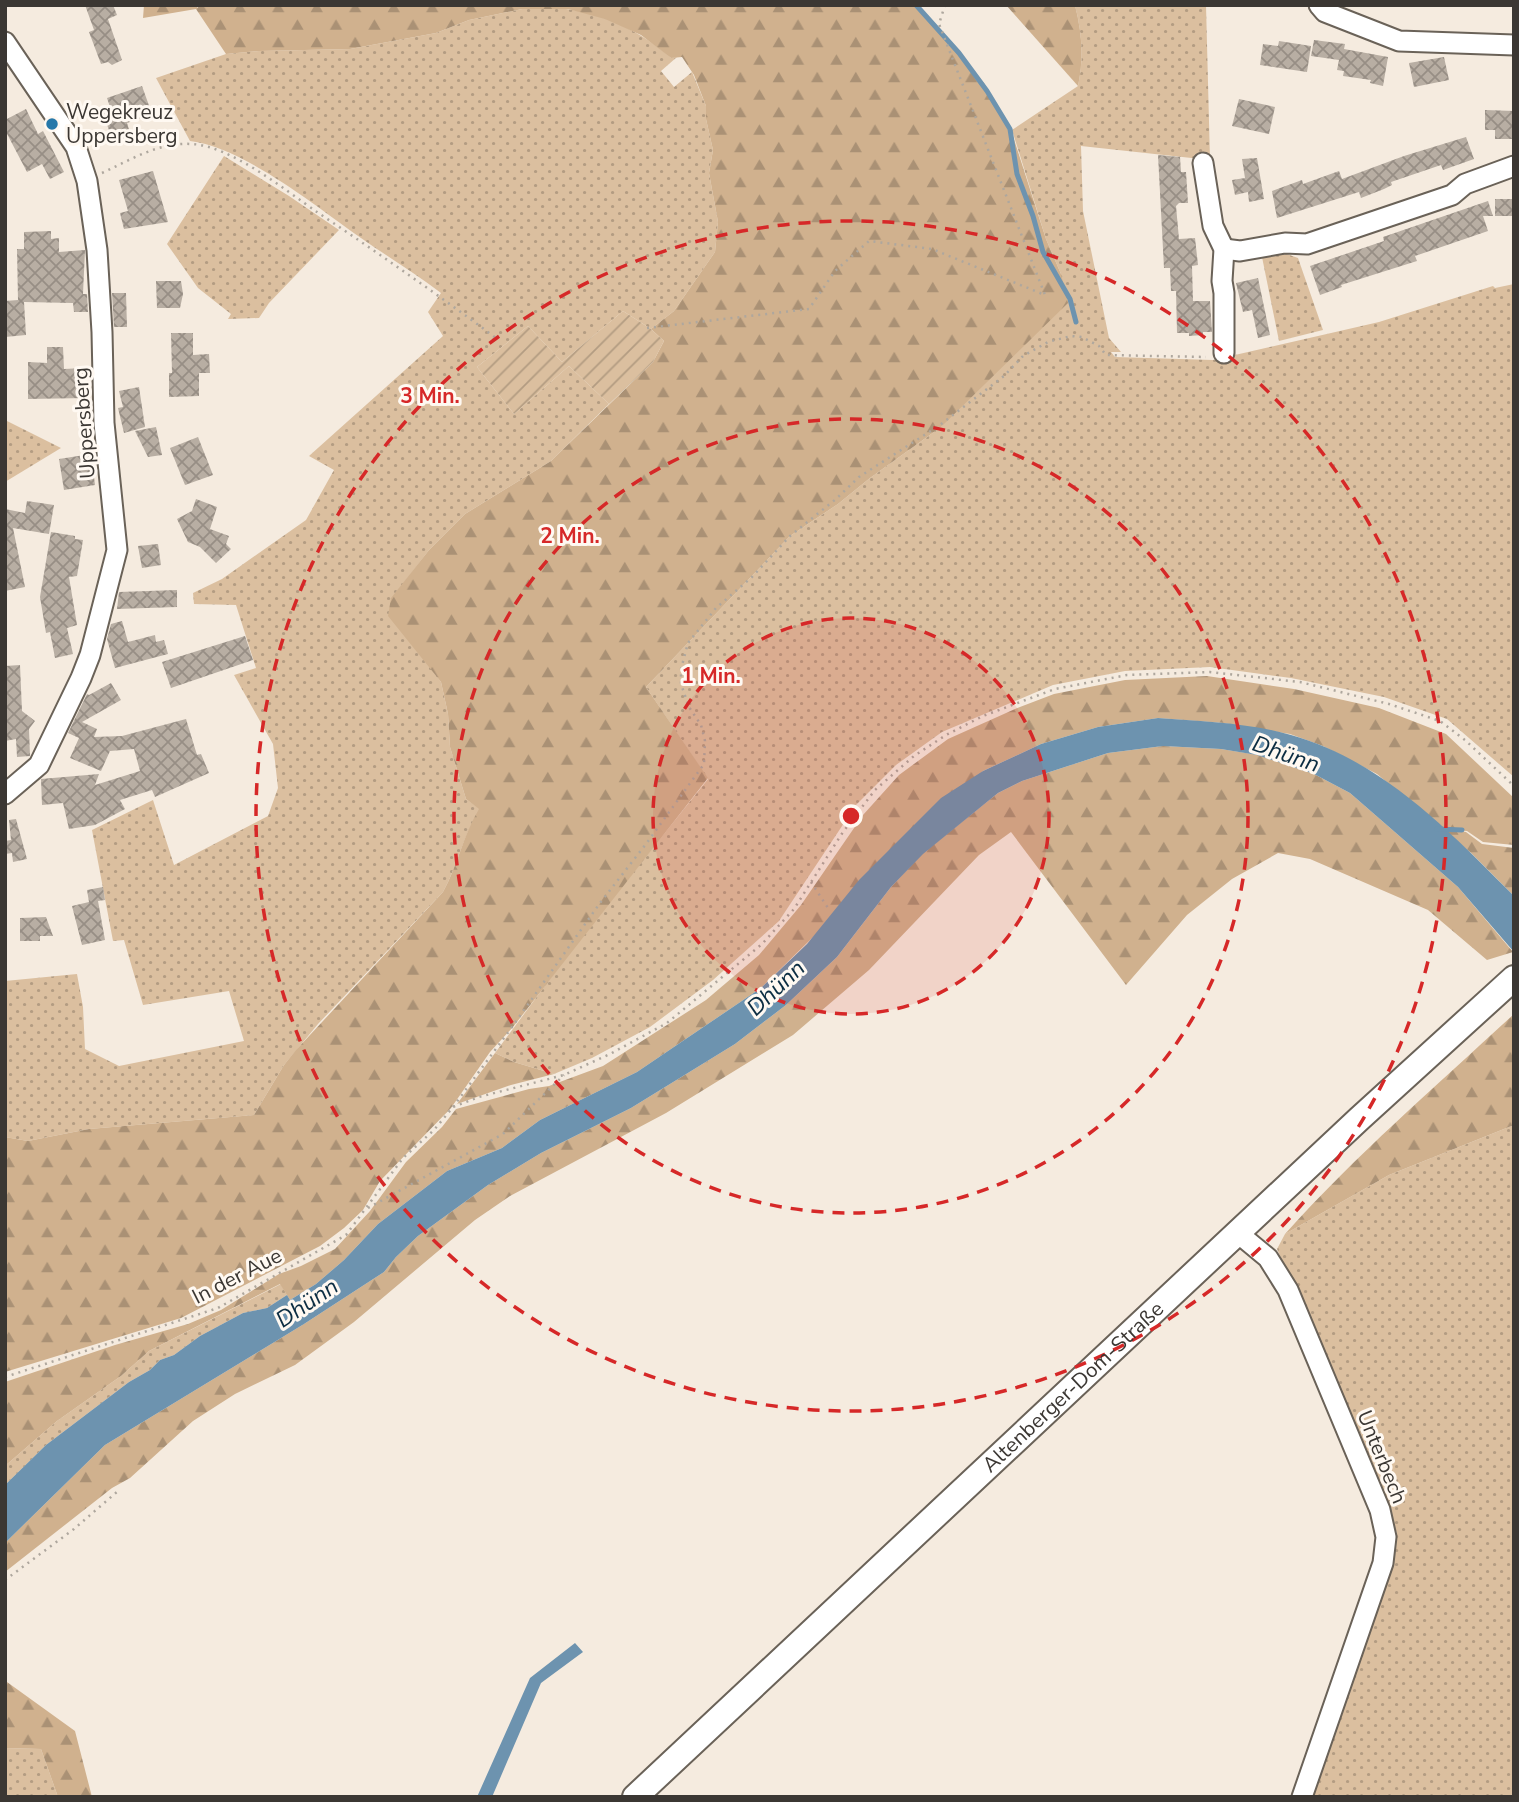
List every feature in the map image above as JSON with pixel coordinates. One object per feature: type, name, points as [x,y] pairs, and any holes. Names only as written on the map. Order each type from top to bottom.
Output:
[{"type":"main road","name":"Altenberger-Dom-Straße","points":[[635,1797],[1359,1119],[1514,978]]},
{"type":"street","points":[[1319,5],[1325,12],[1399,41],[1514,45]]},
{"type":"street","name":"Uppersberg","points":[[5,43],[76,147],[87,181],[97,250],[104,423],[117,550],[90,655],[81,678],[39,765],[5,794]]},
{"type":"street","points":[[1203,163],[1213,226],[1224,249],[1224,353]]},
{"type":"street","points":[[1224,249],[1241,251],[1285,243],[1307,244],[1452,195],[1465,184],[1514,166]]},
{"type":"street","name":"Unterbech","points":[[1239,1234],[1268,1258],[1288,1290],[1380,1510],[1386,1538],[1383,1563],[1302,1797]]},
{"type":"path","points":[[647,328],[809,309],[835,271],[869,241],[932,249],[1045,295],[939,24],[945,5]]},
{"type":"path","points":[[87,181],[157,147],[194,144],[213,148],[230,155],[279,186],[416,278],[496,338]]},
{"type":"path","name":"In der Aue","points":[[5,1377],[218,1308],[346,1235],[403,1158],[434,1130],[453,1107],[513,1027],[600,902],[704,764],[705,741],[701,725],[689,707],[681,684],[681,669],[688,643],[716,608],[752,577],[790,536],[859,477],[940,425],[1004,376],[1023,356],[1048,342],[1082,337],[1099,346],[1106,355],[1218,357],[1224,353]]},
{"type":"path","points":[[453,1107],[479,1097],[565,1075],[667,1023],[762,944],[794,909],[842,832],[875,790],[914,756],[946,735],[983,716],[1055,689],[1127,675],[1210,672],[1300,682],[1389,704],[1440,721],[1465,740],[1514,786]]},
{"type":"path","points":[[811,882],[828,908]]},
{"type":"path","points":[[365,1209],[503,1134],[565,1075]]},
{"type":"path","points":[[5,1580],[74,1529],[118,1491]]},
{"type":"shaded area","points":[[1075,5],[1206,5],[1210,160],[1081,146],[1083,211],[1109,338],[1121,352],[1111,352],[1115,357],[1213,360],[1379,322],[1493,286],[1495,288],[1514,284],[1514,777],[1447,719],[1384,697],[1291,678],[1210,667],[1125,671],[1053,685],[942,732],[896,765],[856,805],[779,921],[713,980],[650,1027],[592,1058],[554,1074],[514,1062],[495,1053],[579,940],[708,779],[646,687],[790,536],[838,504],[941,427],[1061,274],[1046,239],[1012,130],[1078,86],[1081,46]]},
{"type":"shaded area","points":[[522,9],[580,11],[622,26],[648,40],[671,58],[677,57],[661,71],[674,87],[692,72],[706,106],[713,150],[709,173],[718,222],[715,252],[674,311],[651,329],[623,311],[562,362],[528,326],[477,367],[514,414],[569,366],[609,404],[551,461],[465,514],[429,550],[392,598],[418,651],[441,682],[448,714],[450,747],[466,799],[480,809],[448,882],[443,892],[318,1024],[284,1065],[254,1115],[89,1129],[28,1141],[5,1137],[5,981],[77,974],[83,1007],[85,1049],[119,1066],[244,1041],[229,991],[143,1005],[124,940],[113,941],[92,830],[153,800],[174,865],[268,816],[278,788],[273,744],[234,675],[256,668],[236,605],[194,604],[193,593],[222,579],[306,520],[334,470],[309,456],[443,336],[428,312],[441,293],[302,195],[256,166],[233,154],[190,141],[156,78],[226,54],[350,49],[436,33],[469,20]]},
{"type":"shaded area","points":[[224,156],[339,230],[269,303],[259,318],[228,319],[231,314],[198,288],[167,244]]},
{"type":"shaded area","points":[[1284,253],[1298,258],[1323,330],[1279,341],[1262,257]]},
{"type":"shaded area","points":[[623,311],[664,341],[653,362],[609,404],[569,366],[514,414],[477,367],[528,326],[562,362]]},
{"type":"shaded area","points":[[5,420],[61,448],[5,482]]},
{"type":"shaded area","points":[[1514,1125],[1514,1797],[1310,1797],[1396,1549],[1397,1533],[1277,1249],[1285,1234],[1389,1175]]},
{"type":"shaded area","points":[[281,1284],[287,1295],[267,1308],[243,1313],[200,1336],[174,1355],[160,1360],[46,1445],[5,1485],[5,1466],[57,1421],[121,1376],[149,1351]]},
{"type":"shaded area","points":[[5,1748],[41,1749],[58,1797],[5,1797]]},
{"type":"green space","points":[[144,5],[197,5],[197,8],[200,5],[914,5],[984,83],[1011,130],[1046,239],[1061,274],[1068,303],[941,427],[838,504],[790,536],[646,687],[708,778],[513,1027],[490,1052],[451,1108],[380,1181],[363,1210],[320,1246],[181,1318],[5,1372],[5,1137],[28,1141],[89,1129],[254,1115],[296,1050],[443,892],[479,809],[466,799],[450,747],[448,714],[441,682],[388,616],[391,598],[429,550],[465,514],[551,461],[653,362],[664,341],[651,329],[674,311],[715,252],[718,222],[709,173],[713,150],[706,106],[694,75],[682,57],[671,58],[641,35],[605,19],[568,9],[522,9],[469,20],[436,33],[350,49],[226,54],[196,9],[143,18]]},
{"type":"green space","points":[[1006,5],[1075,5],[1081,46],[1078,86]]},
{"type":"green space","points":[[1207,676],[1294,689],[1379,708],[1446,734],[1514,798],[1514,845],[1483,842],[1467,831],[1456,830],[1466,832],[1482,844],[1514,848],[1514,896],[1470,852],[1377,774],[1323,746],[1290,734],[1224,723],[1158,718],[1098,727],[1041,744],[983,771],[761,988],[637,1072],[540,1120],[502,1148],[447,1171],[378,1224],[344,1260],[316,1284],[290,1300],[280,1284],[149,1351],[121,1376],[57,1421],[5,1466],[5,1382],[188,1324],[221,1310],[279,1274],[335,1249],[370,1211],[406,1162],[442,1127],[456,1109],[549,1086],[603,1066],[706,1000],[759,955],[801,905],[863,815],[899,775],[948,739],[1054,694],[1125,680]]},
{"type":"green space","points":[[1163,746],[1221,749],[1258,755],[1314,774],[1350,793],[1458,887],[1513,952],[1487,960],[1428,910],[1310,859],[1278,853],[1232,879],[1187,915],[1126,985],[1011,832],[979,855],[869,970],[793,1035],[666,1113],[510,1196],[475,1220],[354,1322],[295,1365],[235,1394],[193,1421],[130,1478],[112,1488],[5,1572],[5,1543],[105,1445],[384,1272],[418,1236],[488,1185],[541,1153],[631,1108],[735,1044],[786,1005],[837,957],[891,887],[922,854],[998,793],[1022,781],[1108,753]]},
{"type":"green space","points":[[1514,1014],[1514,1125],[1389,1175],[1285,1234],[1368,1149]]},
{"type":"green space","points":[[495,1053],[514,1062],[554,1074],[511,1085],[457,1104]]},
{"type":"green space","points":[[7,1682],[75,1731],[92,1797],[58,1797],[41,1749],[5,1748]]},
{"type":"water","name":"Dhünn","points":[[1158,718],[1242,725],[1291,735],[1356,762],[1385,780],[1439,823],[1514,896],[1514,952],[1458,887],[1350,793],[1314,774],[1257,755],[1221,749],[1163,746],[1108,753],[1022,781],[998,793],[923,854],[891,887],[837,957],[786,1005],[735,1044],[631,1108],[541,1153],[488,1185],[418,1236],[384,1272],[105,1445],[5,1543],[5,1485],[46,1445],[160,1360],[174,1355],[200,1336],[243,1313],[267,1308],[287,1295],[290,1300],[316,1284],[344,1260],[378,1224],[447,1171],[502,1148],[540,1120],[637,1072],[761,988],[807,944],[859,880],[941,798],[983,771],[1041,744],[1098,727]]},
{"type":"water","points":[[575,1643],[583,1652],[541,1683],[492,1797],[477,1797],[530,1678]]},
{"type":"building","points":[[85,5],[113,5],[117,15],[108,19],[122,60],[112,65],[108,62],[101,64],[89,32],[94,30]]},
{"type":"building","points":[[1314,40],[1345,44],[1344,49],[1388,57],[1383,86],[1370,83],[1371,80],[1343,76],[1344,71],[1337,70],[1339,60],[1311,56]]},
{"type":"building","points":[[1279,41],[1311,46],[1307,72],[1260,65],[1263,44],[1278,46]]},
{"type":"building","points":[[1444,57],[1449,80],[1414,87],[1409,63]]},
{"type":"building","points":[[142,86],[152,114],[127,123],[131,136],[113,142],[102,110],[110,107],[107,98]]},
{"type":"building","points":[[1239,99],[1275,107],[1269,134],[1232,126]]},
{"type":"building","points":[[26,109],[38,134],[43,131],[64,172],[50,179],[42,164],[27,172],[5,130],[5,120]]},
{"type":"building","points":[[1485,110],[1514,111],[1514,139],[1495,139],[1495,130],[1485,130]]},
{"type":"building","points":[[1466,137],[1474,159],[1443,170],[1441,165],[1391,182],[1392,185],[1361,198],[1359,192],[1277,218],[1272,191],[1302,180],[1303,184],[1339,171],[1342,179]]},
{"type":"building","points":[[1158,155],[1180,157],[1181,172],[1186,172],[1188,203],[1179,203],[1176,206],[1179,239],[1195,238],[1198,265],[1192,266],[1193,301],[1210,301],[1212,332],[1203,332],[1203,335],[1177,333],[1176,291],[1171,291],[1170,268],[1164,268]]},
{"type":"building","points":[[1257,158],[1264,199],[1249,202],[1248,192],[1235,195],[1232,180],[1245,178],[1242,159]]},
{"type":"building","points":[[153,171],[168,222],[124,229],[120,213],[128,211],[119,180]]},
{"type":"building","points":[[1495,199],[1514,199],[1514,216],[1495,216]]},
{"type":"building","points":[[1488,201],[1493,216],[1483,216],[1488,231],[1415,256],[1417,261],[1341,285],[1342,287],[1320,295],[1310,266],[1384,241],[1383,237]]},
{"type":"building","points":[[51,231],[51,239],[59,238],[59,252],[85,250],[83,294],[87,294],[88,312],[74,312],[73,303],[24,302],[26,335],[5,337],[5,301],[18,300],[17,249],[24,249],[24,232]]},
{"type":"building","points":[[1258,278],[1270,335],[1258,338],[1252,310],[1243,312],[1236,283]]},
{"type":"building","points":[[156,281],[181,281],[183,294],[180,308],[157,308]]},
{"type":"building","points":[[112,293],[126,293],[127,327],[114,327]]},
{"type":"building","points":[[171,333],[193,333],[193,355],[209,354],[210,373],[199,373],[199,396],[169,397],[169,373],[172,373]]},
{"type":"building","points":[[47,347],[63,347],[64,369],[85,368],[87,398],[28,399],[28,362],[47,363]]},
{"type":"building","points":[[139,387],[145,427],[124,433],[118,408],[123,407],[119,391]]},
{"type":"building","points":[[156,427],[162,455],[148,457],[135,431]]},
{"type":"building","points":[[198,437],[213,475],[185,485],[170,448]]},
{"type":"building","points":[[91,454],[95,485],[64,490],[59,459]]},
{"type":"building","points":[[196,499],[217,507],[210,529],[229,536],[226,544],[231,549],[216,563],[200,547],[188,542],[177,519],[192,511]]},
{"type":"building","points":[[27,501],[54,505],[49,534],[13,528],[25,587],[5,591],[5,509],[25,513]]},
{"type":"building","points":[[51,532],[83,540],[77,576],[69,577],[77,625],[67,628],[73,654],[55,658],[50,632],[46,633],[40,597]]},
{"type":"building","points":[[158,544],[161,565],[142,568],[138,546]]},
{"type":"building","points":[[177,590],[177,607],[117,609],[119,592]]},
{"type":"building","points":[[122,621],[128,642],[155,635],[156,642],[164,640],[168,654],[115,668],[107,639],[111,624]]},
{"type":"building","points":[[245,636],[253,660],[171,688],[162,662]]},
{"type":"building","points":[[20,665],[22,711],[35,721],[29,729],[30,756],[17,757],[16,739],[5,741],[5,666]]},
{"type":"building","points":[[111,683],[121,700],[82,722],[97,729],[94,737],[122,736],[186,719],[197,755],[201,754],[209,773],[155,797],[152,790],[120,800],[125,809],[95,825],[69,829],[63,803],[42,805],[41,779],[99,774],[95,785],[140,771],[134,749],[110,751],[101,771],[70,758],[79,738],[68,733],[87,694]]},
{"type":"building","points":[[16,819],[27,859],[13,862],[12,853],[5,854],[5,841],[11,840],[9,820]]},
{"type":"building","points":[[103,887],[105,900],[98,901],[105,940],[82,945],[72,906],[89,902],[87,890]]},
{"type":"building","points":[[46,917],[53,936],[40,936],[40,941],[20,941],[20,918]]},
{"type":"waterway","points":[[916,5],[959,53],[1010,129],[1017,174],[1043,252],[1070,299],[1076,322]]},
{"type":"waterway","points":[[1437,829],[1462,830]]},
{"type":"place","name":"Wegekreuz Uppersberg","points":[[52,124]]}]
